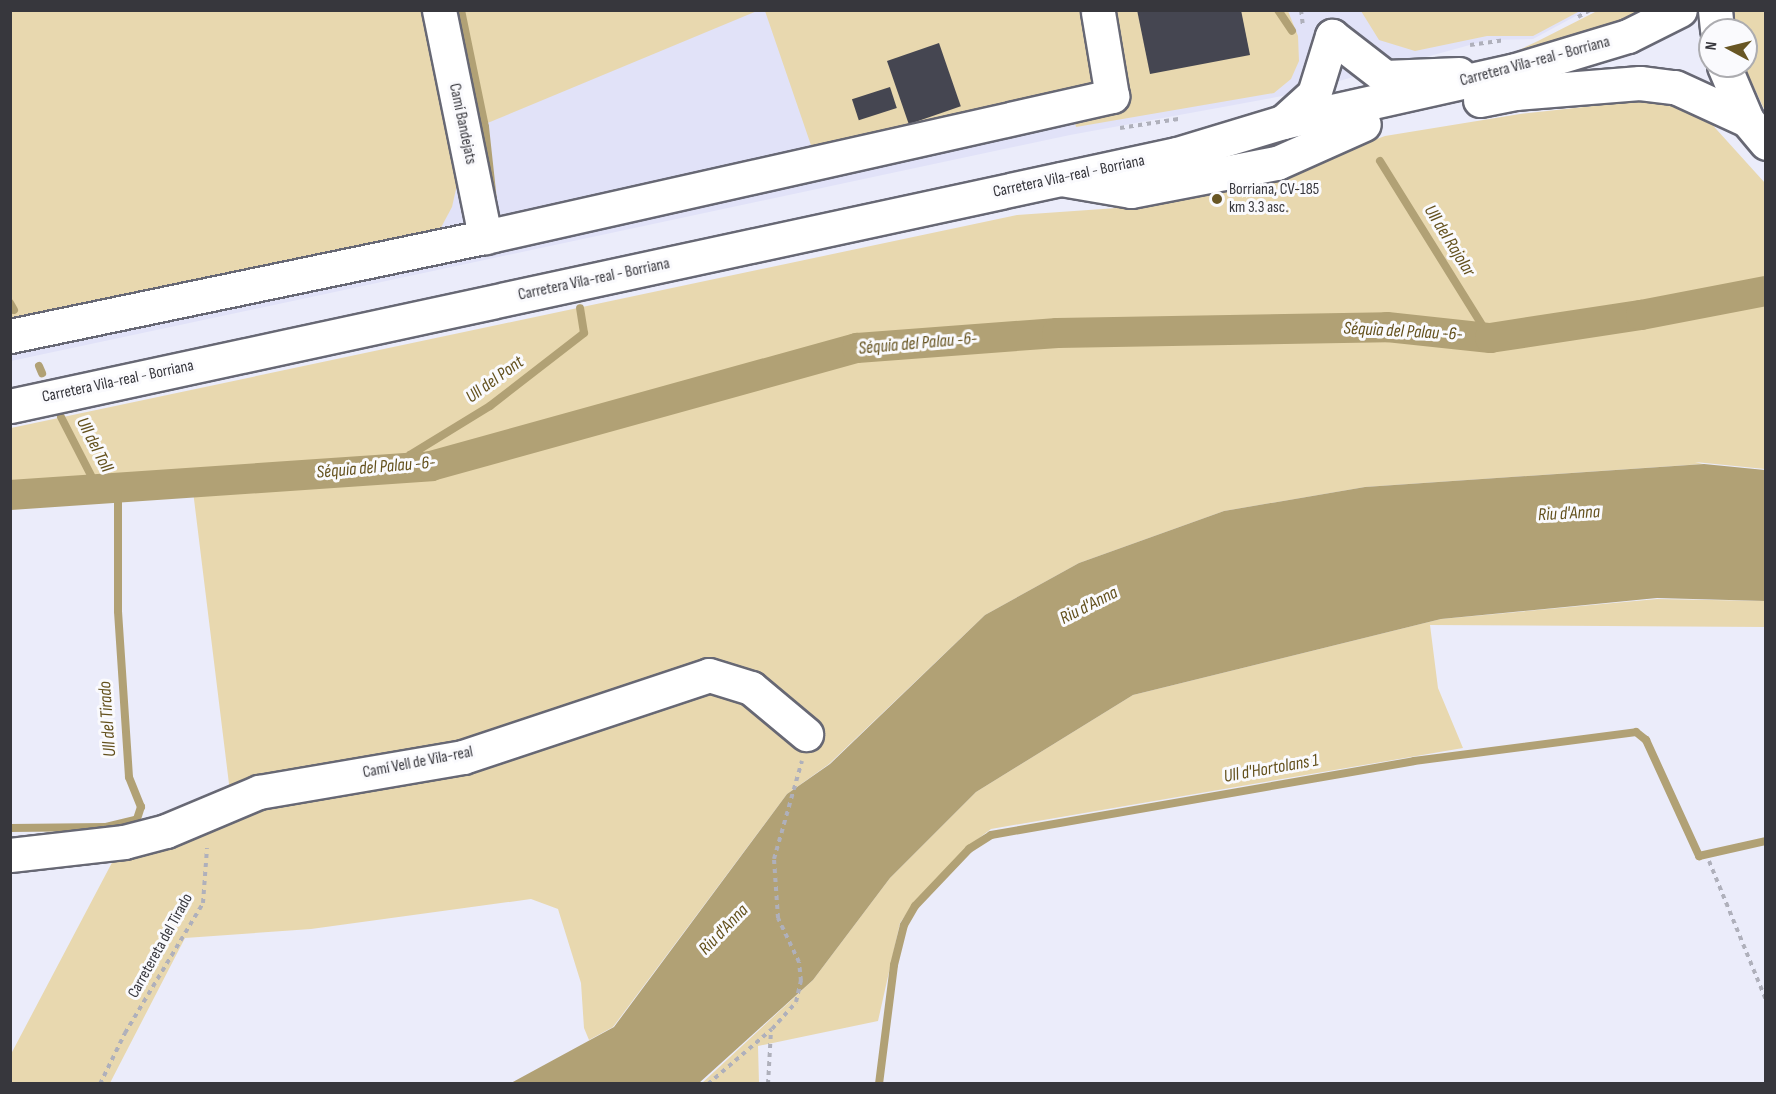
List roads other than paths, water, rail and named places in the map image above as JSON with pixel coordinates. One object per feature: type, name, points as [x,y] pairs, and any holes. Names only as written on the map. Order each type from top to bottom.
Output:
[{"type":"main road","name":"Camí Bandejats","points":[[439,10],[485,237]]},
{"type":"main road","name":"Carretera Vila-real - Borriana","points":[[10,406],[1177,154],[1283,123],[1512,71],[1628,36],[1680,10]]},
{"type":"main road","points":[[10,336],[485,237],[1112,96],[1098,12]]},
{"type":"main road","points":[[1283,123],[1314,94],[1332,36],[1385,77],[1512,71]]},
{"type":"main road","points":[[1730,78],[1756,131]]},
{"type":"main road","name":"Carretera Vila-real - Borriana","points":[[1177,154],[1287,140],[1515,93],[1640,83],[1675,87],[1756,131]]},
{"type":"main road","points":[[1061,179],[1131,191],[1277,163],[1364,124]]},
{"type":"main road","name":"Camí Vell de Vila-real","points":[[10,855],[124,842],[166,831],[259,792],[463,757],[709,675],[751,688],[806,734]]},
{"type":"water","name":"Riu d'Anna","points":[[1704,464],[1765,470],[1765,601],[1657,598],[1441,619],[1133,695],[976,792],[890,878],[813,980],[699,1083],[511,1083],[614,1027],[787,794],[830,764],[985,615],[1079,563],[1224,511],[1365,487]]},
{"type":"waterway","name":"Ull del Pont","points":[[461,10],[485,127],[494,210]]},
{"type":"waterway","name":"Ull del Rajolar","points":[[1278,10],[1292,31]]},
{"type":"waterway","name":"Ull del Rajolar","points":[[1380,161],[1490,338]]},
{"type":"waterway","name":"Séquia del Palau -6-","points":[[10,495],[431,466],[857,348],[1057,333],[1387,327],[1490,338],[1641,315],[1766,291]]},
{"type":"waterway","name":"Ull del Toll","points":[[10,303],[14,310]]},
{"type":"waterway","name":"Ull del Pont","points":[[408,468],[410,455],[490,406],[584,333],[580,308]]},
{"type":"waterway","name":"Ull del Toll","points":[[39,366],[42,373]]},
{"type":"waterway","name":"Ull del Toll","points":[[61,417],[97,487]]},
{"type":"waterway","name":"Ull del Tirado","points":[[10,828],[106,827],[137,819],[141,807],[129,777],[118,611],[118,487]]},
{"type":"waterway","name":"Ull d'Hortolans 1","points":[[879,1084],[894,965],[904,925],[915,906],[969,849],[991,835],[1414,761],[1636,732],[1646,740],[1699,856],[1766,841]]},
{"type":"place","name":"Borriana, CV-185 km 3.3 asc.","points":[[1217,199]]}]
